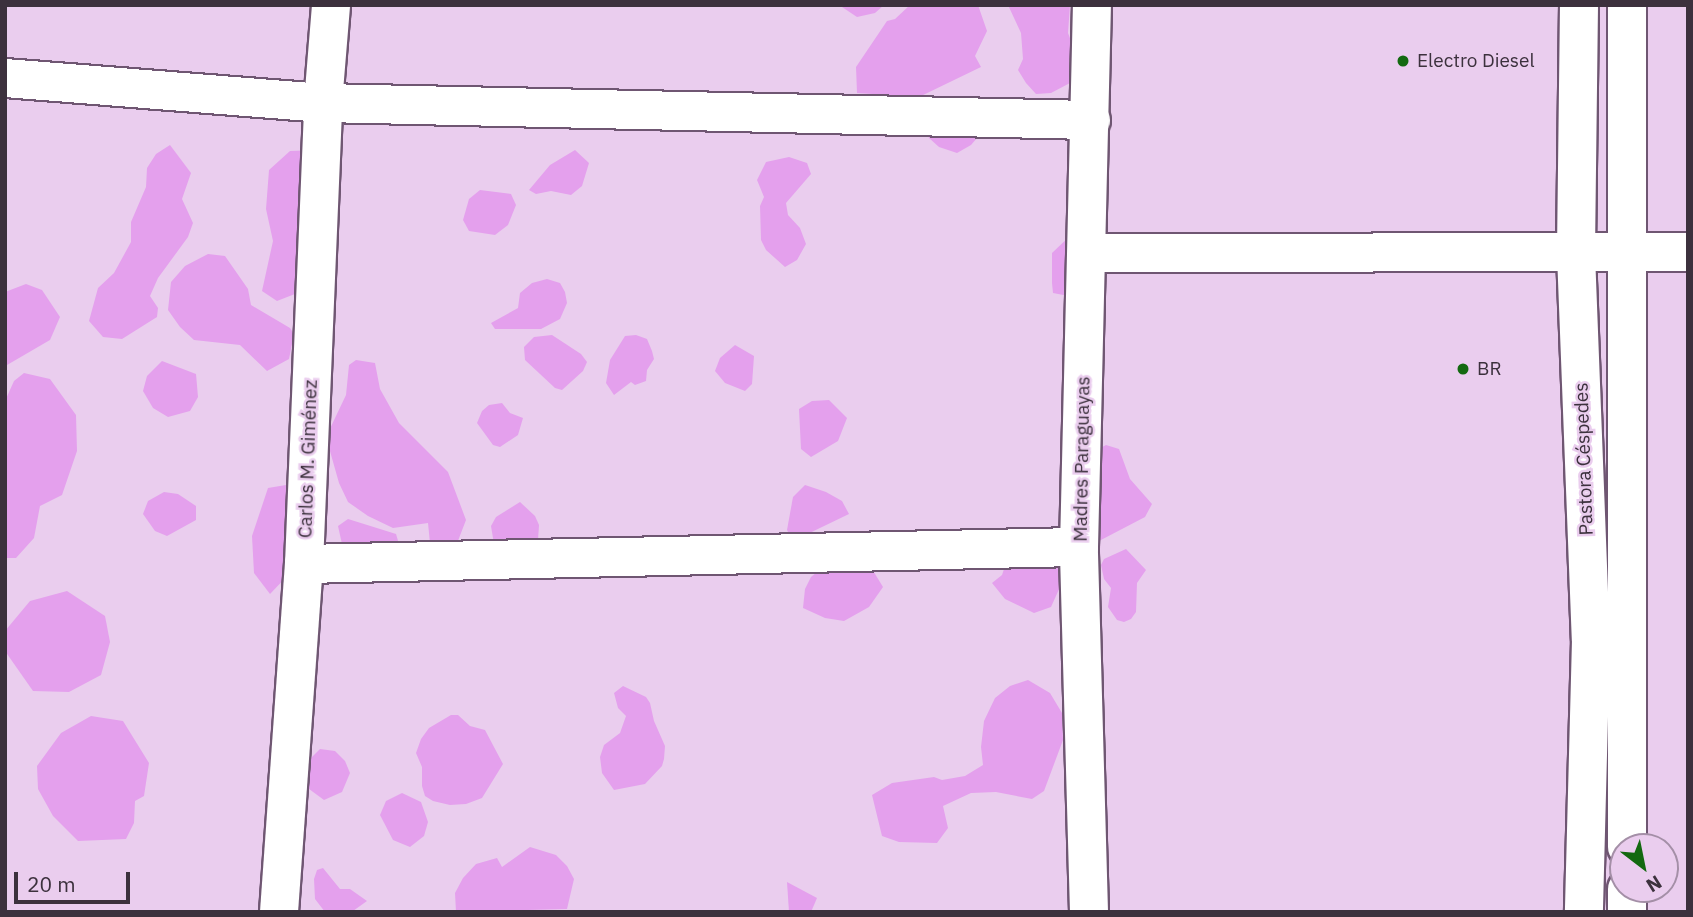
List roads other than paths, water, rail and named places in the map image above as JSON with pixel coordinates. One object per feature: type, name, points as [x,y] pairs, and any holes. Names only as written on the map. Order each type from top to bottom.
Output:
[{"type":"street","name":"Carlos M. Giménez","points":[[279,912],[304,564],[323,103],[331,5]]},
{"type":"street","name":"Madres Paraguayas","points":[[1090,912],[1079,547],[1092,5]]},
{"type":"street","name":"Pastora Céspedes","points":[[1579,5],[1576,254],[1591,640],[1584,912]]},
{"type":"street","points":[[1627,5],[1627,833]]},
{"type":"street","points":[[5,78],[323,103],[1091,120]]},
{"type":"street","points":[[1087,253],[1688,252]]},
{"type":"street","points":[[304,564],[1079,547]]},
{"type":"place","name":"Electro Diesel","points":[[1403,61]]},
{"type":"place","name":"BR","points":[[1463,369]]}]
